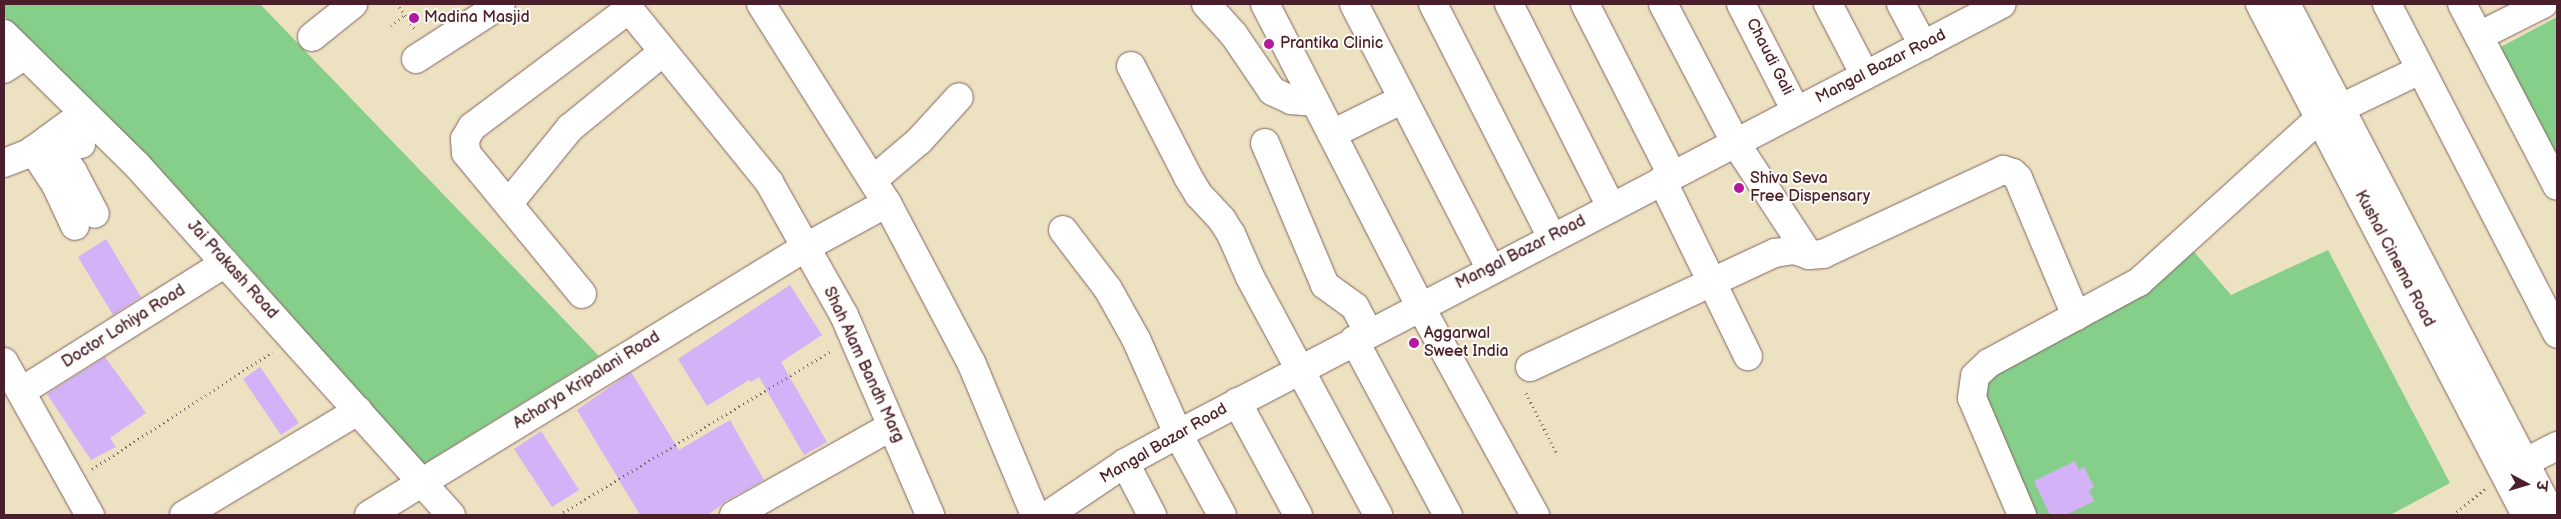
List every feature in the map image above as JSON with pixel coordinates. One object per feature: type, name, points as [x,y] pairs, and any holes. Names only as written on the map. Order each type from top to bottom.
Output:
[{"type":"street","points":[[312,37],[353,4]]},
{"type":"street","points":[[416,59],[501,4]]},
{"type":"street","points":[[761,4],[887,203],[971,362],[1036,515]]},
{"type":"street","points":[[1206,4],[1234,36],[1272,91],[1291,100],[1315,102]]},
{"type":"street","points":[[1265,4],[1420,306],[1535,515]]},
{"type":"street","points":[[1354,4],[1491,269]]},
{"type":"street","points":[[1509,4],[1611,207]]},
{"type":"street","points":[[1585,4],[1667,178],[1712,282],[1748,356]]},
{"type":"street","points":[[1663,4],[1735,142],[1809,255]]},
{"type":"street","name":"Chaudi Gali","points":[[1741,4],[1796,111]]},
{"type":"street","points":[[1828,4],[1865,75]]},
{"type":"street","points":[[1902,4],[1923,45]]},
{"type":"street","name":"Kushal Cinema Road","points":[[2260,4],[2330,113],[2515,468],[2552,515]]},
{"type":"street","name":"Kushal Cinema Road","points":[[2286,4],[2330,113]]},
{"type":"street","points":[[2387,4],[2557,334]]},
{"type":"street","points":[[2462,4],[2555,177]]},
{"type":"street","points":[[1436,5],[1552,238]]},
{"type":"street","points":[[2479,36],[2539,5]]},
{"type":"street","name":"Mangal Bazar Road","points":[[1048,515],[1124,463],[1237,402],[1923,45],[1992,6]]},
{"type":"street","points":[[582,294],[509,203],[466,154],[465,139],[472,127],[627,7]]},
{"type":"street","name":"Shah Alam Bandh Marg","points":[[627,7],[769,182],[844,315],[930,515]]},
{"type":"street","name":"Jai Prakash Road","points":[[4,34],[14,62],[63,134],[137,165],[451,515]]},
{"type":"street","points":[[509,203],[570,128],[663,52]]},
{"type":"street","points":[[1131,66],[1188,177],[1199,195],[1222,220],[1231,234],[1250,277],[1378,515]]},
{"type":"street","points":[[2022,515],[1972,398],[1975,376],[1989,363],[2139,282],[2330,113],[2420,70]]},
{"type":"street","points":[[873,180],[919,141],[958,97]]},
{"type":"street","points":[[1332,134],[1403,99]]},
{"type":"street","points":[[4,164],[63,134],[85,220]]},
{"type":"street","points":[[1265,143],[1325,285],[1355,307],[1361,336],[1448,515]]},
{"type":"street","points":[[1528,379],[1712,282],[1775,253],[1794,250],[1809,255],[1823,254],[2003,170],[2013,172],[2018,178],[2076,316]]},
{"type":"street","name":"Acharya Kripalani Road","points":[[369,515],[806,247],[887,203]]},
{"type":"street","points":[[1063,230],[1108,289],[1155,380],[1178,434],[1222,515]]},
{"type":"street","name":"Doctor Lohiya Road","points":[[22,391],[225,263]]},
{"type":"street","points":[[4,362],[73,481],[90,515]]},
{"type":"street","points":[[1237,402],[1298,515]]},
{"type":"street","points":[[184,515],[358,411]]},
{"type":"street","points":[[734,515],[892,426]]},
{"type":"street","points":[[2515,468],[2557,446]]},
{"type":"street","points":[[1124,463],[1152,515]]},
{"type":"street","name":"Kushal Cinema Road","points":[[2515,468],[2526,515]]},
{"type":"path","points":[[391,26],[405,15]]},
{"type":"path","points":[[73,481],[293,338]]},
{"type":"path","points":[[559,515],[836,348]]},
{"type":"path","points":[[1528,379],[1556,452]]},
{"type":"path","points":[[2453,515],[2515,468]]},
{"type":"green space","points":[[4,4],[260,4],[599,356],[422,465],[231,247],[4,16]]},
{"type":"green space","points":[[2557,17],[2557,161],[2497,49]]},
{"type":"green space","points":[[2190,247],[2231,295],[2328,250],[2450,483],[2390,515],[2036,515],[1976,376]]},
{"type":"building","points":[[106,239],[141,297],[113,315],[78,257]]},
{"type":"building","points":[[790,285],[822,335],[781,362],[827,442],[804,455],[759,377],[751,382],[749,380],[707,406],[678,359]]},
{"type":"building","points":[[105,357],[146,413],[110,438],[116,447],[91,460],[47,394]]},
{"type":"building","points":[[260,367],[299,423],[281,435],[243,379]]},
{"type":"building","points":[[631,372],[679,450],[730,420],[764,480],[726,501],[708,515],[640,515],[577,410]]},
{"type":"building","points":[[541,431],[579,490],[552,507],[514,449]]},
{"type":"building","points":[[2075,461],[2079,470],[2084,467],[2094,487],[2089,490],[2094,501],[2066,515],[2050,515],[2034,481]]},
{"type":"place","name":"Madina Masjid","points":[[414,18]]},
{"type":"place","name":"Prantika Clinic","points":[[1269,44]]},
{"type":"place","name":"Shiva Seva Free Dispensary","points":[[1739,188]]},
{"type":"place","name":"Aggarwal Sweet India","points":[[1414,343]]}]
